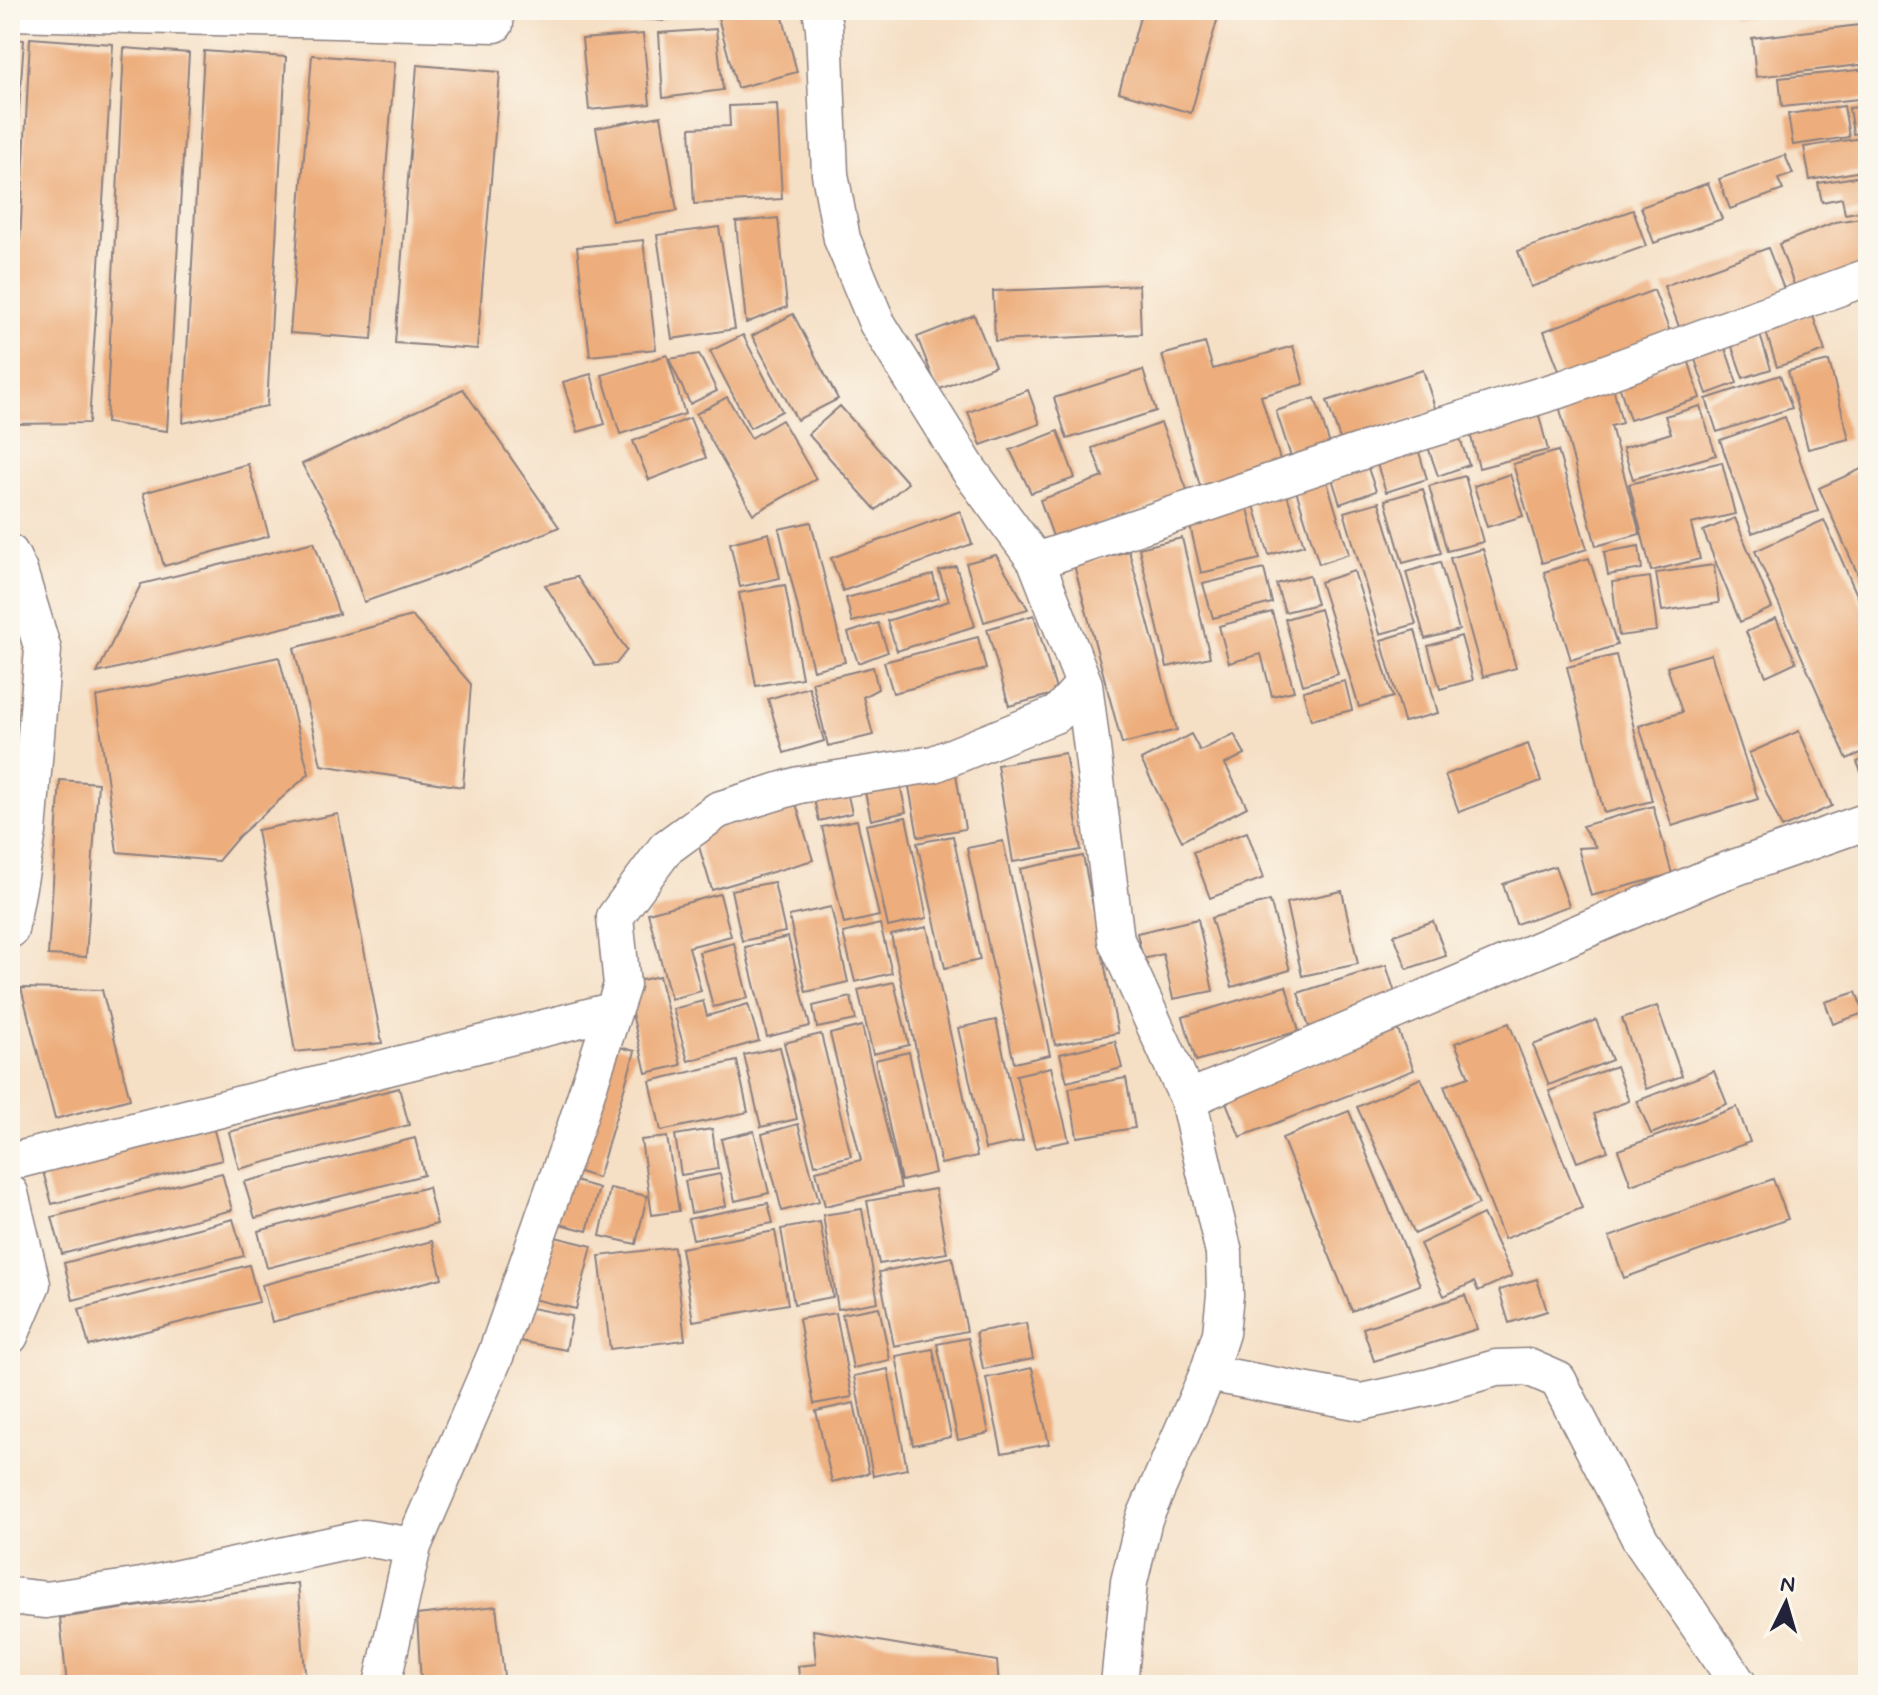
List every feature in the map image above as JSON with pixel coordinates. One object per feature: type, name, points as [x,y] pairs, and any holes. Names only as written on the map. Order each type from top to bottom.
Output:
[{"type":"street","points":[[821,10],[830,174],[842,239],[877,323],[969,470],[1036,561],[1084,684],[1116,940],[1188,1099],[1224,1253],[1225,1295],[1221,1333],[1208,1373],[1144,1519],[1129,1582],[1119,1685]]},
{"type":"street","points":[[10,12],[495,24]]},
{"type":"street","points":[[1036,561],[1392,441],[1565,388],[1868,277]]},
{"type":"street","points":[[10,930],[28,832],[43,650],[14,562]]},
{"type":"street","points":[[382,1685],[413,1546],[496,1354],[622,985],[615,917],[666,848],[718,810],[799,785],[934,764],[1057,714],[1084,684]]},
{"type":"street","points":[[1188,1099],[1714,875],[1868,821]]},
{"type":"street","points":[[10,1162],[612,1011]]},
{"type":"street","points":[[10,1193],[32,1284],[10,1336]]},
{"type":"street","points":[[1208,1373],[1361,1402],[1496,1368],[1528,1367],[1558,1380],[1641,1541],[1739,1685]]},
{"type":"street","points":[[10,1596],[46,1600],[142,1586],[364,1538],[413,1546]]},
{"type":"building","points":[[565,10],[665,10],[664,21]]},
{"type":"building","points":[[716,10],[781,10],[797,72],[737,88]]},
{"type":"building","points":[[1142,10],[1184,13],[1185,10],[1220,10],[1191,113],[1119,92]]},
{"type":"building","points":[[1731,10],[1788,10],[1788,12],[1732,18]]},
{"type":"building","points":[[1868,24],[1868,64],[1756,77],[1752,38]]},
{"type":"building","points":[[716,29],[723,90],[663,98],[659,33]]},
{"type":"building","points":[[643,34],[650,104],[589,110],[582,39]]},
{"type":"building","points":[[10,38],[24,40],[12,205],[10,205]]},
{"type":"building","points":[[30,38],[113,44],[89,423],[11,424]]},
{"type":"building","points":[[124,48],[189,53],[167,431],[106,423]]},
{"type":"building","points":[[204,51],[286,57],[267,406],[183,423]]},
{"type":"building","points":[[312,55],[395,62],[372,339],[290,333]]},
{"type":"building","points":[[417,65],[500,72],[477,349],[395,343]]},
{"type":"building","points":[[1868,69],[1868,98],[1782,107],[1779,78]]},
{"type":"building","points":[[777,104],[782,199],[694,204],[690,128],[730,126],[729,106]]},
{"type":"building","points":[[1844,106],[1849,137],[1793,145],[1788,114]]},
{"type":"building","points":[[1868,106],[1868,132],[1853,134],[1849,108]]},
{"type":"building","points":[[661,116],[677,211],[612,221],[596,128]]},
{"type":"building","points":[[1868,137],[1868,170],[1810,180],[1804,147]]},
{"type":"building","points":[[1785,155],[1793,174],[1778,179],[1783,190],[1730,209],[1719,179]]},
{"type":"building","points":[[1868,175],[1868,210],[1845,214],[1842,198],[1822,202],[1818,183]]},
{"type":"building","points":[[1708,183],[1722,219],[1654,243],[1641,207]]},
{"type":"building","points":[[1633,210],[1646,246],[1531,287],[1518,251]]},
{"type":"building","points":[[1868,217],[1868,272],[1796,290],[1779,244],[1835,222]]},
{"type":"building","points":[[778,218],[787,307],[746,323],[736,222]]},
{"type":"building","points":[[719,227],[735,329],[672,339],[657,235]]},
{"type":"building","points":[[643,240],[656,349],[590,356],[577,247]]},
{"type":"building","points":[[1768,248],[1787,297],[1682,335],[1664,286]]},
{"type":"building","points":[[1139,285],[1141,334],[995,341],[993,291]]},
{"type":"building","points":[[1654,290],[1672,337],[1562,378],[1544,331]]},
{"type":"building","points":[[1812,313],[1825,351],[1777,367],[1765,329]]},
{"type":"building","points":[[793,314],[838,399],[797,420],[752,336]]},
{"type":"building","points":[[974,315],[995,366],[938,390],[917,337]]},
{"type":"building","points":[[1759,332],[1771,369],[1743,378],[1730,341]]},
{"type":"building","points":[[743,335],[782,411],[750,428],[710,351]]},
{"type":"building","points":[[1205,343],[1213,369],[1293,346],[1304,384],[1261,396],[1281,463],[1200,486],[1162,355]]},
{"type":"building","points":[[1724,344],[1737,383],[1707,394],[1693,354]]},
{"type":"building","points":[[699,354],[717,391],[690,404],[669,359]]},
{"type":"building","points":[[667,355],[685,414],[620,434],[602,375]]},
{"type":"building","points":[[1688,359],[1700,398],[1630,420],[1618,382]]},
{"type":"building","points":[[1829,361],[1849,439],[1808,449],[1788,371]]},
{"type":"building","points":[[1143,370],[1156,411],[1067,439],[1054,398]]},
{"type":"building","points":[[1423,370],[1436,411],[1341,442],[1327,401]]},
{"type":"building","points":[[591,374],[605,424],[578,432],[563,382]]},
{"type":"building","points":[[1780,375],[1792,408],[1717,432],[1706,399]]},
{"type":"building","points":[[1612,383],[1622,423],[1611,426],[1640,534],[1596,546],[1557,398]]},
{"type":"building","points":[[463,389],[559,527],[467,566],[364,602],[342,539],[302,464]]},
{"type":"building","points":[[1028,390],[1040,424],[981,445],[968,412]]},
{"type":"building","points":[[727,397],[751,438],[782,420],[816,479],[753,514],[696,414]]},
{"type":"building","points":[[1315,398],[1331,448],[1292,460],[1276,411]]},
{"type":"building","points":[[840,406],[908,483],[876,510],[808,434]]},
{"type":"building","points":[[1700,406],[1716,455],[1633,479],[1623,448],[1671,433],[1665,416]]},
{"type":"building","points":[[1538,412],[1548,450],[1479,468],[1469,429]]},
{"type":"building","points":[[1785,417],[1818,511],[1752,533],[1720,440]]},
{"type":"building","points":[[690,418],[706,458],[649,480],[633,441]]},
{"type":"building","points":[[1161,423],[1188,492],[1055,542],[1040,500],[1103,477],[1092,448]]},
{"type":"building","points":[[1457,430],[1469,465],[1438,476],[1426,441]]},
{"type":"building","points":[[1058,431],[1075,478],[1031,493],[1010,450]]},
{"type":"building","points":[[1416,442],[1427,479],[1386,492],[1374,455]]},
{"type":"building","points":[[1558,451],[1587,549],[1542,563],[1513,464]]},
{"type":"building","points":[[1364,457],[1376,491],[1340,504],[1329,469]]},
{"type":"building","points":[[1722,462],[1735,514],[1691,524],[1700,559],[1651,571],[1629,484]]},
{"type":"building","points":[[248,464],[269,536],[164,566],[143,493]]},
{"type":"building","points":[[1868,466],[1868,597],[1819,488]]},
{"type":"building","points":[[1510,474],[1523,516],[1487,527],[1474,486]]},
{"type":"building","points":[[1325,475],[1349,554],[1319,564],[1294,484]]},
{"type":"building","points":[[1465,476],[1483,542],[1447,551],[1429,486]]},
{"type":"building","points":[[1423,489],[1441,553],[1403,563],[1385,500]]},
{"type":"building","points":[[1286,492],[1304,545],[1269,555],[1253,502]]},
{"type":"building","points":[[1379,502],[1416,624],[1380,634],[1344,512]]},
{"type":"building","points":[[1247,504],[1260,559],[1201,573],[1188,517]]},
{"type":"building","points":[[960,511],[972,544],[843,591],[831,558]]},
{"type":"building","points":[[1735,518],[1772,608],[1740,622],[1703,531]]},
{"type":"building","points":[[1824,520],[1868,620],[1868,750],[1847,759],[1755,551]]},
{"type":"building","points":[[811,522],[845,662],[813,670],[779,529]]},
{"type":"building","points":[[769,533],[780,578],[740,587],[730,543]]},
{"type":"building","points":[[1182,538],[1210,657],[1167,667],[1139,548]]},
{"type":"building","points":[[314,542],[339,614],[97,673],[141,584]]},
{"type":"building","points":[[1639,546],[1642,569],[1608,575],[1604,552]]},
{"type":"building","points":[[1483,549],[1516,668],[1483,677],[1450,558]]},
{"type":"building","points":[[1129,551],[1177,730],[1122,744],[1074,565]]},
{"type":"building","points":[[996,555],[1028,609],[984,622],[966,563]]},
{"type":"building","points":[[1589,558],[1617,645],[1571,660],[1544,572]]},
{"type":"building","points":[[1440,562],[1459,630],[1425,639],[1406,572]]},
{"type":"building","points":[[1714,565],[1719,603],[1662,611],[1656,573]]},
{"type":"building","points":[[956,566],[975,626],[897,651],[887,621],[949,601],[939,571]]},
{"type":"building","points":[[1264,569],[1272,603],[1213,618],[1203,584]]},
{"type":"building","points":[[1354,571],[1393,697],[1359,707],[1320,582]]},
{"type":"building","points":[[933,575],[939,598],[852,622],[846,598]]},
{"type":"building","points":[[1309,575],[1317,604],[1285,612],[1276,584]]},
{"type":"building","points":[[577,577],[627,650],[616,664],[596,666],[545,585]]},
{"type":"building","points":[[1650,577],[1657,631],[1619,636],[1612,582]]},
{"type":"building","points":[[785,585],[802,678],[756,686],[739,593]]},
{"type":"building","points":[[1320,609],[1338,674],[1303,685],[1285,619]]},
{"type":"building","points":[[1272,612],[1294,691],[1272,696],[1261,654],[1229,663],[1219,626]]},
{"type":"building","points":[[1034,615],[1057,693],[1009,706],[987,629]]},
{"type":"building","points":[[412,616],[471,684],[463,787],[321,765],[294,648]]},
{"type":"building","points":[[1776,618],[1796,662],[1766,676],[1746,632]]},
{"type":"building","points":[[878,623],[888,652],[858,663],[848,633]]},
{"type":"building","points":[[1415,630],[1438,713],[1404,722],[1381,640]]},
{"type":"building","points":[[1461,636],[1473,680],[1440,689],[1428,646]]},
{"type":"building","points":[[978,637],[986,669],[893,693],[884,662]]},
{"type":"building","points":[[1711,654],[1758,799],[1672,826],[1639,726],[1682,712],[1667,667]]},
{"type":"building","points":[[1616,655],[1652,801],[1604,813],[1567,667]]},
{"type":"building","points":[[279,657],[309,774],[239,836],[218,861],[117,852],[96,697]]},
{"type":"building","points":[[873,667],[878,689],[863,697],[873,735],[828,746],[812,682]]},
{"type":"building","points":[[1345,681],[1352,710],[1311,720],[1303,691]]},
{"type":"building","points":[[809,687],[824,741],[784,753],[768,699]]},
{"type":"building","points":[[1799,731],[1832,806],[1782,828],[1749,753]]},
{"type":"building","points":[[1191,734],[1200,751],[1234,734],[1245,754],[1225,764],[1247,807],[1182,841],[1141,760]]},
{"type":"building","points":[[1528,744],[1541,781],[1459,812],[1445,775]]},
{"type":"building","points":[[1065,753],[1081,850],[1013,862],[997,765]]},
{"type":"building","points":[[1868,758],[1868,789],[1857,762]]},
{"type":"building","points":[[955,768],[965,829],[918,837],[907,776]]},
{"type":"building","points":[[898,775],[906,812],[871,820],[863,783]]},
{"type":"building","points":[[60,780],[98,783],[86,957],[48,955]]},
{"type":"building","points":[[845,783],[852,813],[819,821],[812,791]]},
{"type":"building","points":[[795,800],[813,860],[712,890],[694,830]]},
{"type":"building","points":[[1653,806],[1672,874],[1591,896],[1578,848],[1596,847],[1582,826]]},
{"type":"building","points":[[338,814],[382,1043],[295,1052],[257,830]]},
{"type":"building","points":[[906,817],[927,918],[888,927],[866,825]]},
{"type":"building","points":[[857,820],[879,916],[844,924],[822,827]]},
{"type":"building","points":[[1247,832],[1264,878],[1210,898],[1193,852]]},
{"type":"building","points":[[953,836],[980,960],[945,968],[917,843]]},
{"type":"building","points":[[1003,841],[1050,1055],[1014,1063],[967,848]]},
{"type":"building","points":[[1083,856],[1118,1033],[1055,1045],[1020,869]]},
{"type":"building","points":[[1555,866],[1569,906],[1516,924],[1503,884]]},
{"type":"building","points":[[774,882],[785,932],[742,941],[731,890]]},
{"type":"building","points":[[1342,891],[1358,964],[1302,976],[1286,903]]},
{"type":"building","points":[[720,894],[731,936],[689,947],[701,991],[671,999],[648,913]]},
{"type":"building","points":[[1270,901],[1290,970],[1232,987],[1211,918]]},
{"type":"building","points":[[831,907],[848,982],[806,992],[789,916]]},
{"type":"building","points":[[1198,919],[1213,991],[1173,999],[1163,954],[1143,959],[1137,933]]},
{"type":"building","points":[[1433,921],[1446,956],[1407,969],[1394,935]]},
{"type":"building","points":[[880,924],[892,973],[855,982],[843,933]]},
{"type":"building","points":[[927,927],[977,1156],[941,1164],[891,935]]},
{"type":"building","points":[[788,937],[810,1026],[767,1037],[745,947]]},
{"type":"building","points":[[734,943],[748,998],[713,1007],[699,952]]},
{"type":"building","points":[[1386,965],[1397,999],[1309,1027],[1298,993]]},
{"type":"building","points":[[659,976],[681,1065],[646,1073],[625,984]]},
{"type":"building","points":[[894,982],[909,1045],[873,1054],[858,990]]},
{"type":"building","points":[[1286,986],[1299,1031],[1196,1061],[1183,1017]]},
{"type":"building","points":[[21,988],[102,990],[130,1099],[55,1119]]},
{"type":"building","points":[[1856,992],[1864,1013],[1833,1024],[1825,1002]]},
{"type":"building","points":[[851,997],[856,1020],[817,1028],[813,1006]]},
{"type":"building","points":[[703,1001],[707,1016],[748,1004],[759,1041],[688,1061],[673,1009]]},
{"type":"building","points":[[1657,1006],[1682,1076],[1646,1089],[1622,1018]]},
{"type":"building","points":[[996,1020],[1023,1141],[985,1149],[958,1028]]},
{"type":"building","points":[[1596,1020],[1612,1060],[1549,1085],[1533,1045]]},
{"type":"building","points":[[1509,1023],[1582,1208],[1504,1239],[1444,1086],[1469,1077],[1455,1043]]},
{"type":"building","points":[[862,1026],[901,1188],[825,1206],[816,1171],[861,1160],[830,1034]]},
{"type":"building","points":[[1398,1030],[1414,1070],[1240,1137],[1224,1097]]},
{"type":"building","points":[[821,1034],[851,1156],[815,1165],[784,1043]]},
{"type":"building","points":[[1115,1041],[1122,1068],[1067,1082],[1060,1054]]},
{"type":"building","points":[[607,1044],[635,1051],[598,1178],[570,1169]]},
{"type":"building","points":[[780,1047],[797,1119],[761,1127],[744,1055]]},
{"type":"building","points":[[909,1052],[935,1173],[901,1181],[875,1060]]},
{"type":"building","points":[[737,1061],[748,1112],[661,1131],[650,1081]]},
{"type":"building","points":[[1616,1066],[1629,1101],[1594,1114],[1608,1151],[1577,1162],[1549,1091]]},
{"type":"building","points":[[1051,1067],[1069,1141],[1035,1148],[1016,1075]]},
{"type":"building","points":[[1714,1071],[1727,1104],[1651,1134],[1637,1101]]},
{"type":"building","points":[[1126,1078],[1135,1128],[1077,1137],[1069,1088]]},
{"type":"building","points":[[1421,1078],[1479,1204],[1415,1234],[1357,1107]]},
{"type":"building","points":[[399,1088],[409,1125],[239,1169],[229,1132]]},
{"type":"building","points":[[1737,1107],[1750,1142],[1631,1185],[1618,1150]]},
{"type":"building","points":[[1349,1111],[1420,1285],[1352,1311],[1282,1138]]},
{"type":"building","points":[[212,1123],[222,1160],[52,1204],[42,1168]]},
{"type":"building","points":[[798,1124],[819,1201],[782,1211],[762,1134]]},
{"type":"building","points":[[712,1129],[718,1169],[681,1175],[675,1135]]},
{"type":"building","points":[[754,1131],[769,1193],[735,1201],[721,1139]]},
{"type":"building","points":[[667,1137],[679,1211],[652,1215],[641,1140]]},
{"type":"building","points":[[415,1138],[424,1175],[255,1218],[244,1182]]},
{"type":"building","points":[[222,1173],[232,1210],[62,1254],[52,1217]]},
{"type":"building","points":[[720,1174],[726,1206],[691,1213],[685,1181]]},
{"type":"building","points":[[564,1178],[599,1188],[587,1231],[552,1222]]},
{"type":"building","points":[[1773,1179],[1788,1219],[1624,1278],[1609,1237]]},
{"type":"building","points":[[428,1187],[437,1224],[267,1268],[258,1231]]},
{"type":"building","points":[[610,1188],[647,1196],[636,1244],[600,1236]]},
{"type":"building","points":[[935,1189],[947,1253],[879,1264],[867,1201]]},
{"type":"building","points":[[768,1203],[773,1223],[693,1239],[688,1219]]},
{"type":"building","points":[[862,1209],[878,1302],[838,1309],[823,1215]]},
{"type":"building","points":[[1483,1214],[1512,1276],[1478,1291],[1474,1282],[1444,1296],[1420,1244]]},
{"type":"building","points":[[233,1219],[244,1256],[73,1300],[64,1263]]},
{"type":"building","points":[[820,1222],[833,1297],[794,1304],[781,1229]]},
{"type":"building","points":[[775,1231],[788,1304],[693,1321],[681,1248]]},
{"type":"building","points":[[543,1234],[592,1246],[576,1309],[528,1298]]},
{"type":"building","points":[[432,1241],[442,1278],[272,1322],[262,1285]]},
{"type":"building","points":[[674,1247],[685,1340],[610,1349],[599,1256]]},
{"type":"building","points":[[952,1257],[967,1331],[894,1346],[879,1272]]},
{"type":"building","points":[[249,1265],[259,1302],[89,1346],[79,1309]]},
{"type":"building","points":[[1537,1279],[1547,1311],[1509,1323],[1499,1290]]},
{"type":"building","points":[[1465,1295],[1477,1329],[1374,1361],[1363,1328]]},
{"type":"building","points":[[516,1305],[572,1316],[566,1350],[509,1339]]},
{"type":"building","points":[[879,1307],[890,1360],[853,1368],[842,1314]]},
{"type":"building","points":[[836,1313],[852,1397],[814,1404],[799,1319]]},
{"type":"building","points":[[1026,1323],[1033,1359],[983,1369],[976,1332]]},
{"type":"building","points":[[968,1338],[989,1433],[958,1440],[937,1344]]},
{"type":"building","points":[[933,1349],[951,1437],[913,1445],[896,1356]]},
{"type":"building","points":[[1032,1368],[1049,1444],[1002,1453],[986,1378]]},
{"type":"building","points":[[888,1369],[907,1469],[873,1476],[854,1376]]},
{"type":"building","points":[[854,1403],[869,1473],[832,1482],[816,1411]]},
{"type":"building","points":[[298,1583],[306,1685],[67,1685],[60,1618]]},
{"type":"building","points":[[496,1606],[505,1685],[421,1685],[417,1615]]},
{"type":"building","points":[[813,1630],[997,1661],[999,1685],[800,1685],[798,1666],[816,1664]]}]
